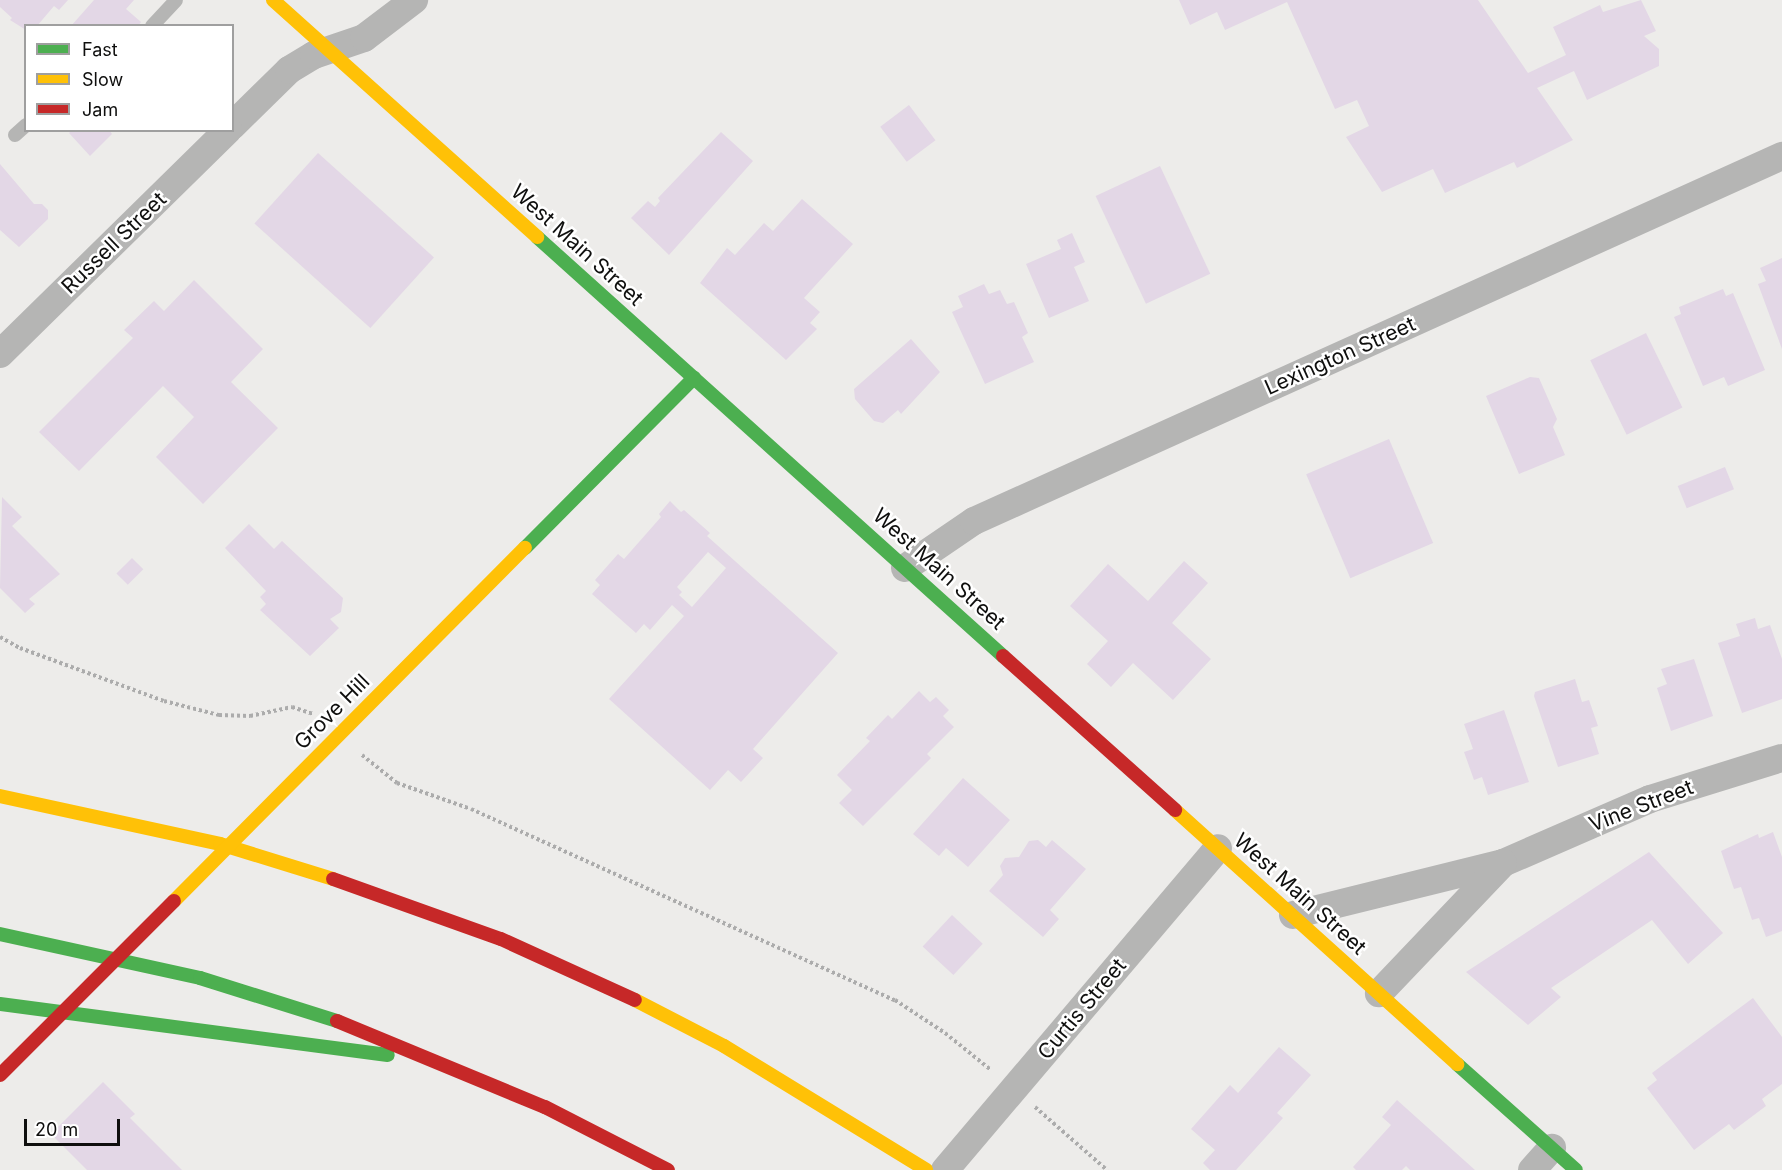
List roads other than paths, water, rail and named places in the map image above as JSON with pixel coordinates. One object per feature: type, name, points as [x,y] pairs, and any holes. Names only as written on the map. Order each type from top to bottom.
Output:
[{"type":"main road","name":"West Main Street","points":[[273,0],[1576,1170]]},
{"type":"main road","name":"Grove Hill","points":[[0,1075],[694,378]]},
{"type":"main road","points":[[0,788],[19,799]]},
{"type":"main road","points":[[0,796],[231,847],[356,886],[501,939],[618,991],[724,1046],[926,1170]]},
{"type":"main road","points":[[0,933],[228,986],[335,1020],[458,1068],[597,1132],[668,1170]]},
{"type":"main road","points":[[0,1004],[292,1040],[458,1068]]},
{"type":"street","points":[[234,124],[289,70],[364,38],[414,0]]},
{"type":"street","name":"Russell Street","points":[[0,354],[226,132]]},
{"type":"street","name":"Lexington Street","points":[[905,568],[974,521],[1782,156]]},
{"type":"street","name":"Vine Street","points":[[1293,915],[1503,863],[1650,799],[1782,758]]},
{"type":"street","name":"Curtis Street","points":[[945,1170],[1218,848]]},
{"type":"street","name":"Vine Street","points":[[1379,993],[1503,863]]},
{"type":"street","points":[[1532,1170],[1552,1148]]},
{"type":"lane","points":[[154,24],[176,0]]},
{"type":"lane","points":[[15,135],[24,126]]}]
